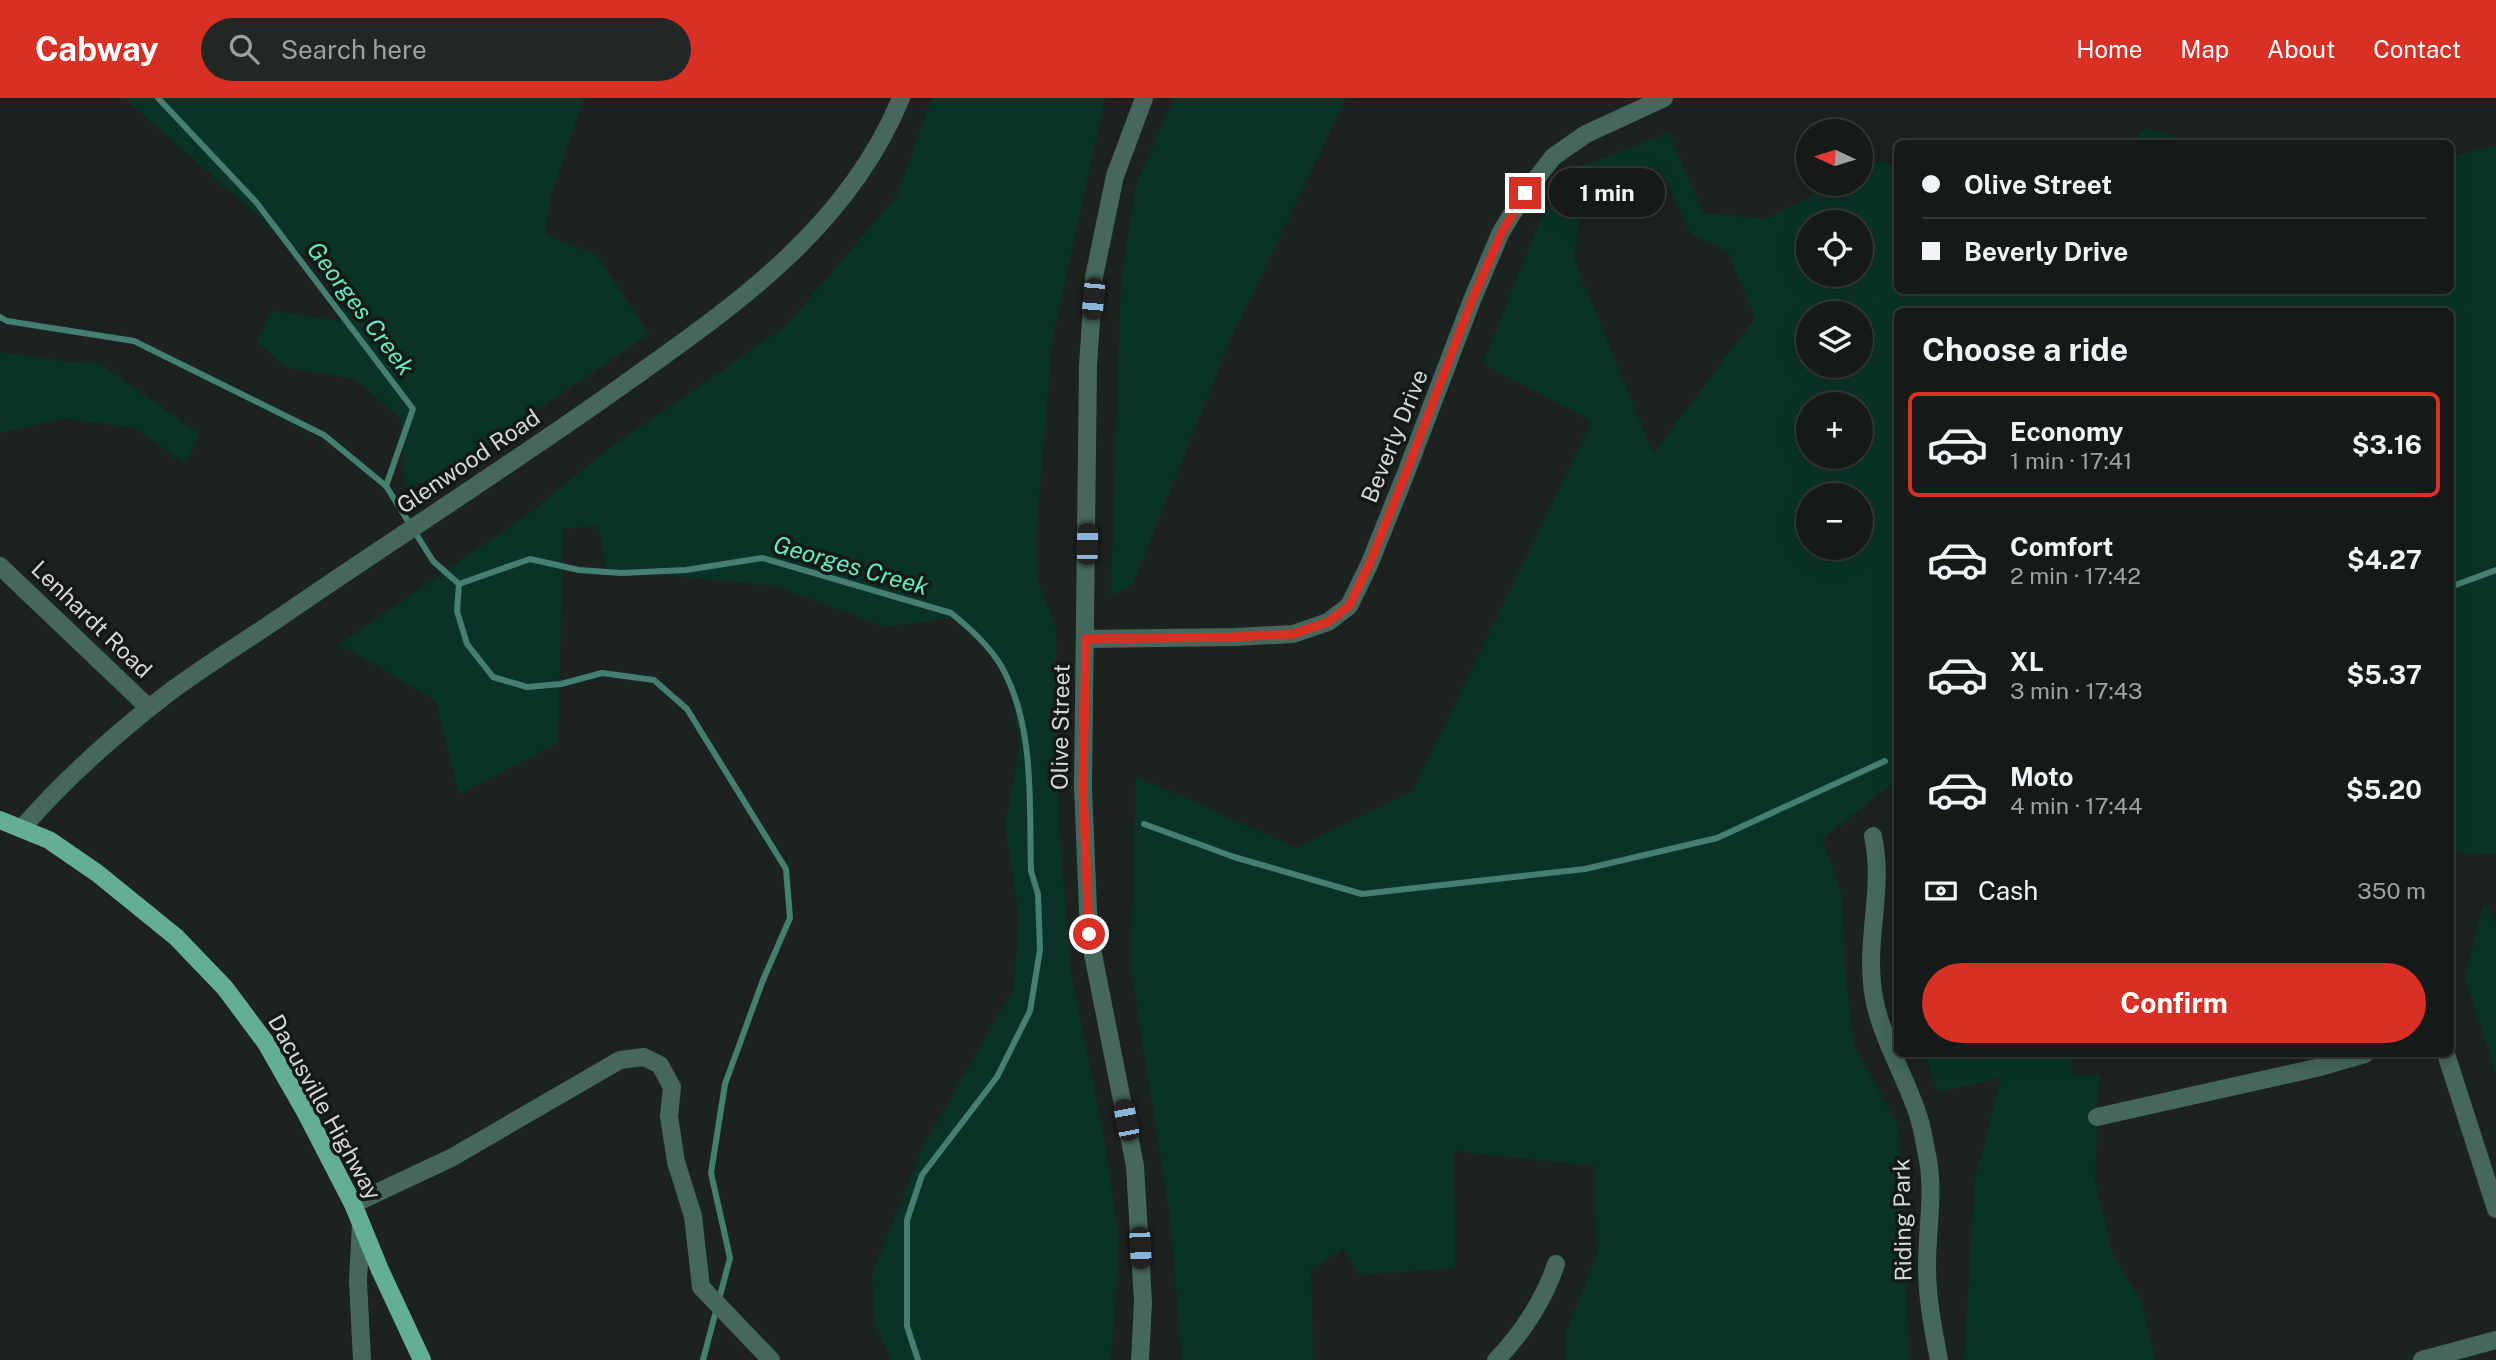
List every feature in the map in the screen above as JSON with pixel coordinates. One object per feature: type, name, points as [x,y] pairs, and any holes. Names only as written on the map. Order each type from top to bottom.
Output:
[{"type":"main road","name":"Dacusville Highway","points":[[0,820],[49,840],[97,873],[176,937],[225,988],[266,1043],[353,1204],[422,1360]]},
{"type":"street","name":"Glenwood Road","points":[[22,828],[54,791],[169,693],[652,364],[765,279],[811,237],[849,191],[891,121],[901,98]]},
{"type":"street","name":"Olive Street","points":[[1140,1360],[1143,1303],[1135,1166],[1089,934],[1083,787],[1088,365],[1094,277],[1115,176],[1144,98]]},
{"type":"street","name":"Beverly Drive","points":[[1086,639],[1293,634],[1328,622],[1349,606],[1383,530],[1472,300],[1502,232],[1525,193],[1553,157],[1586,134],[1664,98]]},
{"type":"street","name":"Lenhardt Road","points":[[0,566],[149,708]]},
{"type":"street","name":"Riding Park","points":[[1873,836],[1878,860],[1877,897],[1870,949],[1872,987],[1879,1020],[1894,1056]]},
{"type":"street","points":[[353,1204],[451,1158],[620,1060],[644,1057],[660,1065],[671,1087],[669,1116],[676,1162],[693,1216],[701,1287],[771,1360]]},
{"type":"street","name":"Riding Park","points":[[1894,1057],[1920,1119],[1929,1164],[1927,1267],[1930,1316],[1939,1360]]},
{"type":"street","points":[[2097,1117],[2354,1057]]},
{"type":"street","points":[[2447,1057],[2496,1209]]},
{"type":"street","points":[[361,1223],[358,1281],[362,1360]]},
{"type":"street","points":[[1496,1360],[1524,1325],[1549,1284],[1556,1264]]},
{"type":"street","points":[[2422,1360],[2496,1340]]},
{"type":"green space","points":[[124,98],[586,98],[579,111],[550,198],[545,235],[596,255],[649,334],[437,478],[405,488],[401,419],[355,379],[286,367],[257,342],[272,311],[340,321],[348,294]]},
{"type":"green space","points":[[932,98],[1105,98],[1052,341],[1036,536],[1037,578],[1056,629],[1059,830],[1071,974],[1103,1133],[1119,1240],[1110,1360],[891,1360],[875,1324],[872,1274],[924,1145],[1014,988],[1019,916],[1005,825],[1020,745],[1011,692],[984,641],[958,617],[885,627],[776,586],[607,569],[598,526],[563,529],[558,743],[459,794],[436,701],[340,644],[531,512],[611,447],[785,327],[897,196]]},
{"type":"green space","points":[[1175,98],[1346,98],[1230,341],[1133,584],[1111,596],[1121,280],[1137,182]]},
{"type":"green space","points":[[2146,128],[2188,140],[2133,140]]},
{"type":"green space","points":[[1669,133],[1703,213],[1766,219],[1812,196],[1873,196],[1873,165],[1883,160],[1894,169],[1894,294],[2454,294],[2454,155],[2496,146],[2496,854],[2454,853],[2454,308],[1894,308],[1894,782],[1822,839],[1842,896],[1845,972],[1854,1046],[1899,1128],[1909,1360],[1566,1360],[1565,1335],[1597,1255],[1595,1166],[1454,1151],[1455,1268],[1359,1275],[1344,1249],[1311,1268],[1313,1360],[1182,1360],[1170,1216],[1131,969],[1136,776],[1296,848],[1413,791],[1592,421],[1483,364],[1538,226],[1573,170]],"holes":[[[1660,169],[1691,234],[1728,252],[1755,318],[1653,454],[1573,257],[1580,219],[1602,214],[1629,171]]]},
{"type":"green space","points":[[0,352],[68,362],[99,363],[199,434],[186,464],[134,428],[65,418],[0,433]]},
{"type":"green space","points":[[2484,903],[2496,925],[2496,1073],[2465,978]]},
{"type":"green space","points":[[1925,1057],[2070,1057],[2073,1076],[2099,1075],[2095,1182],[2113,1255],[2142,1303],[2155,1360],[1964,1360],[1975,1178],[2002,1077],[1939,1092]]},
{"type":"waterway","name":"Georges Creek","points":[[158,98],[256,202],[413,409],[386,486]]},
{"type":"waterway","points":[[0,317],[7,321],[134,341],[324,435],[386,486],[433,561],[459,584]]},
{"type":"waterway","name":"Georges Creek","points":[[459,584],[530,559],[579,570],[621,573],[686,570],[762,558],[951,613],[981,640],[1000,664],[1015,696],[1026,745],[1031,871],[1038,894],[1040,950],[1030,1011],[997,1077],[922,1175],[907,1220],[907,1326],[918,1360]]},
{"type":"waterway","points":[[2454,586],[2496,570]]},
{"type":"waterway","points":[[459,584],[457,611],[467,644],[493,677],[527,687],[561,684],[602,673],[654,680],[687,709],[786,869],[790,918],[763,980],[725,1084],[711,1173],[730,1258],[703,1360]]},
{"type":"waterway","points":[[1144,824],[1234,857],[1362,894],[1585,869],[1717,838],[1885,761]]},
{"type":"route","points":[[1089,934],[1083,787],[1086,639],[1293,634],[1328,622],[1349,606],[1369,565],[1406,473],[1472,300],[1502,232],[1525,193]]}]
